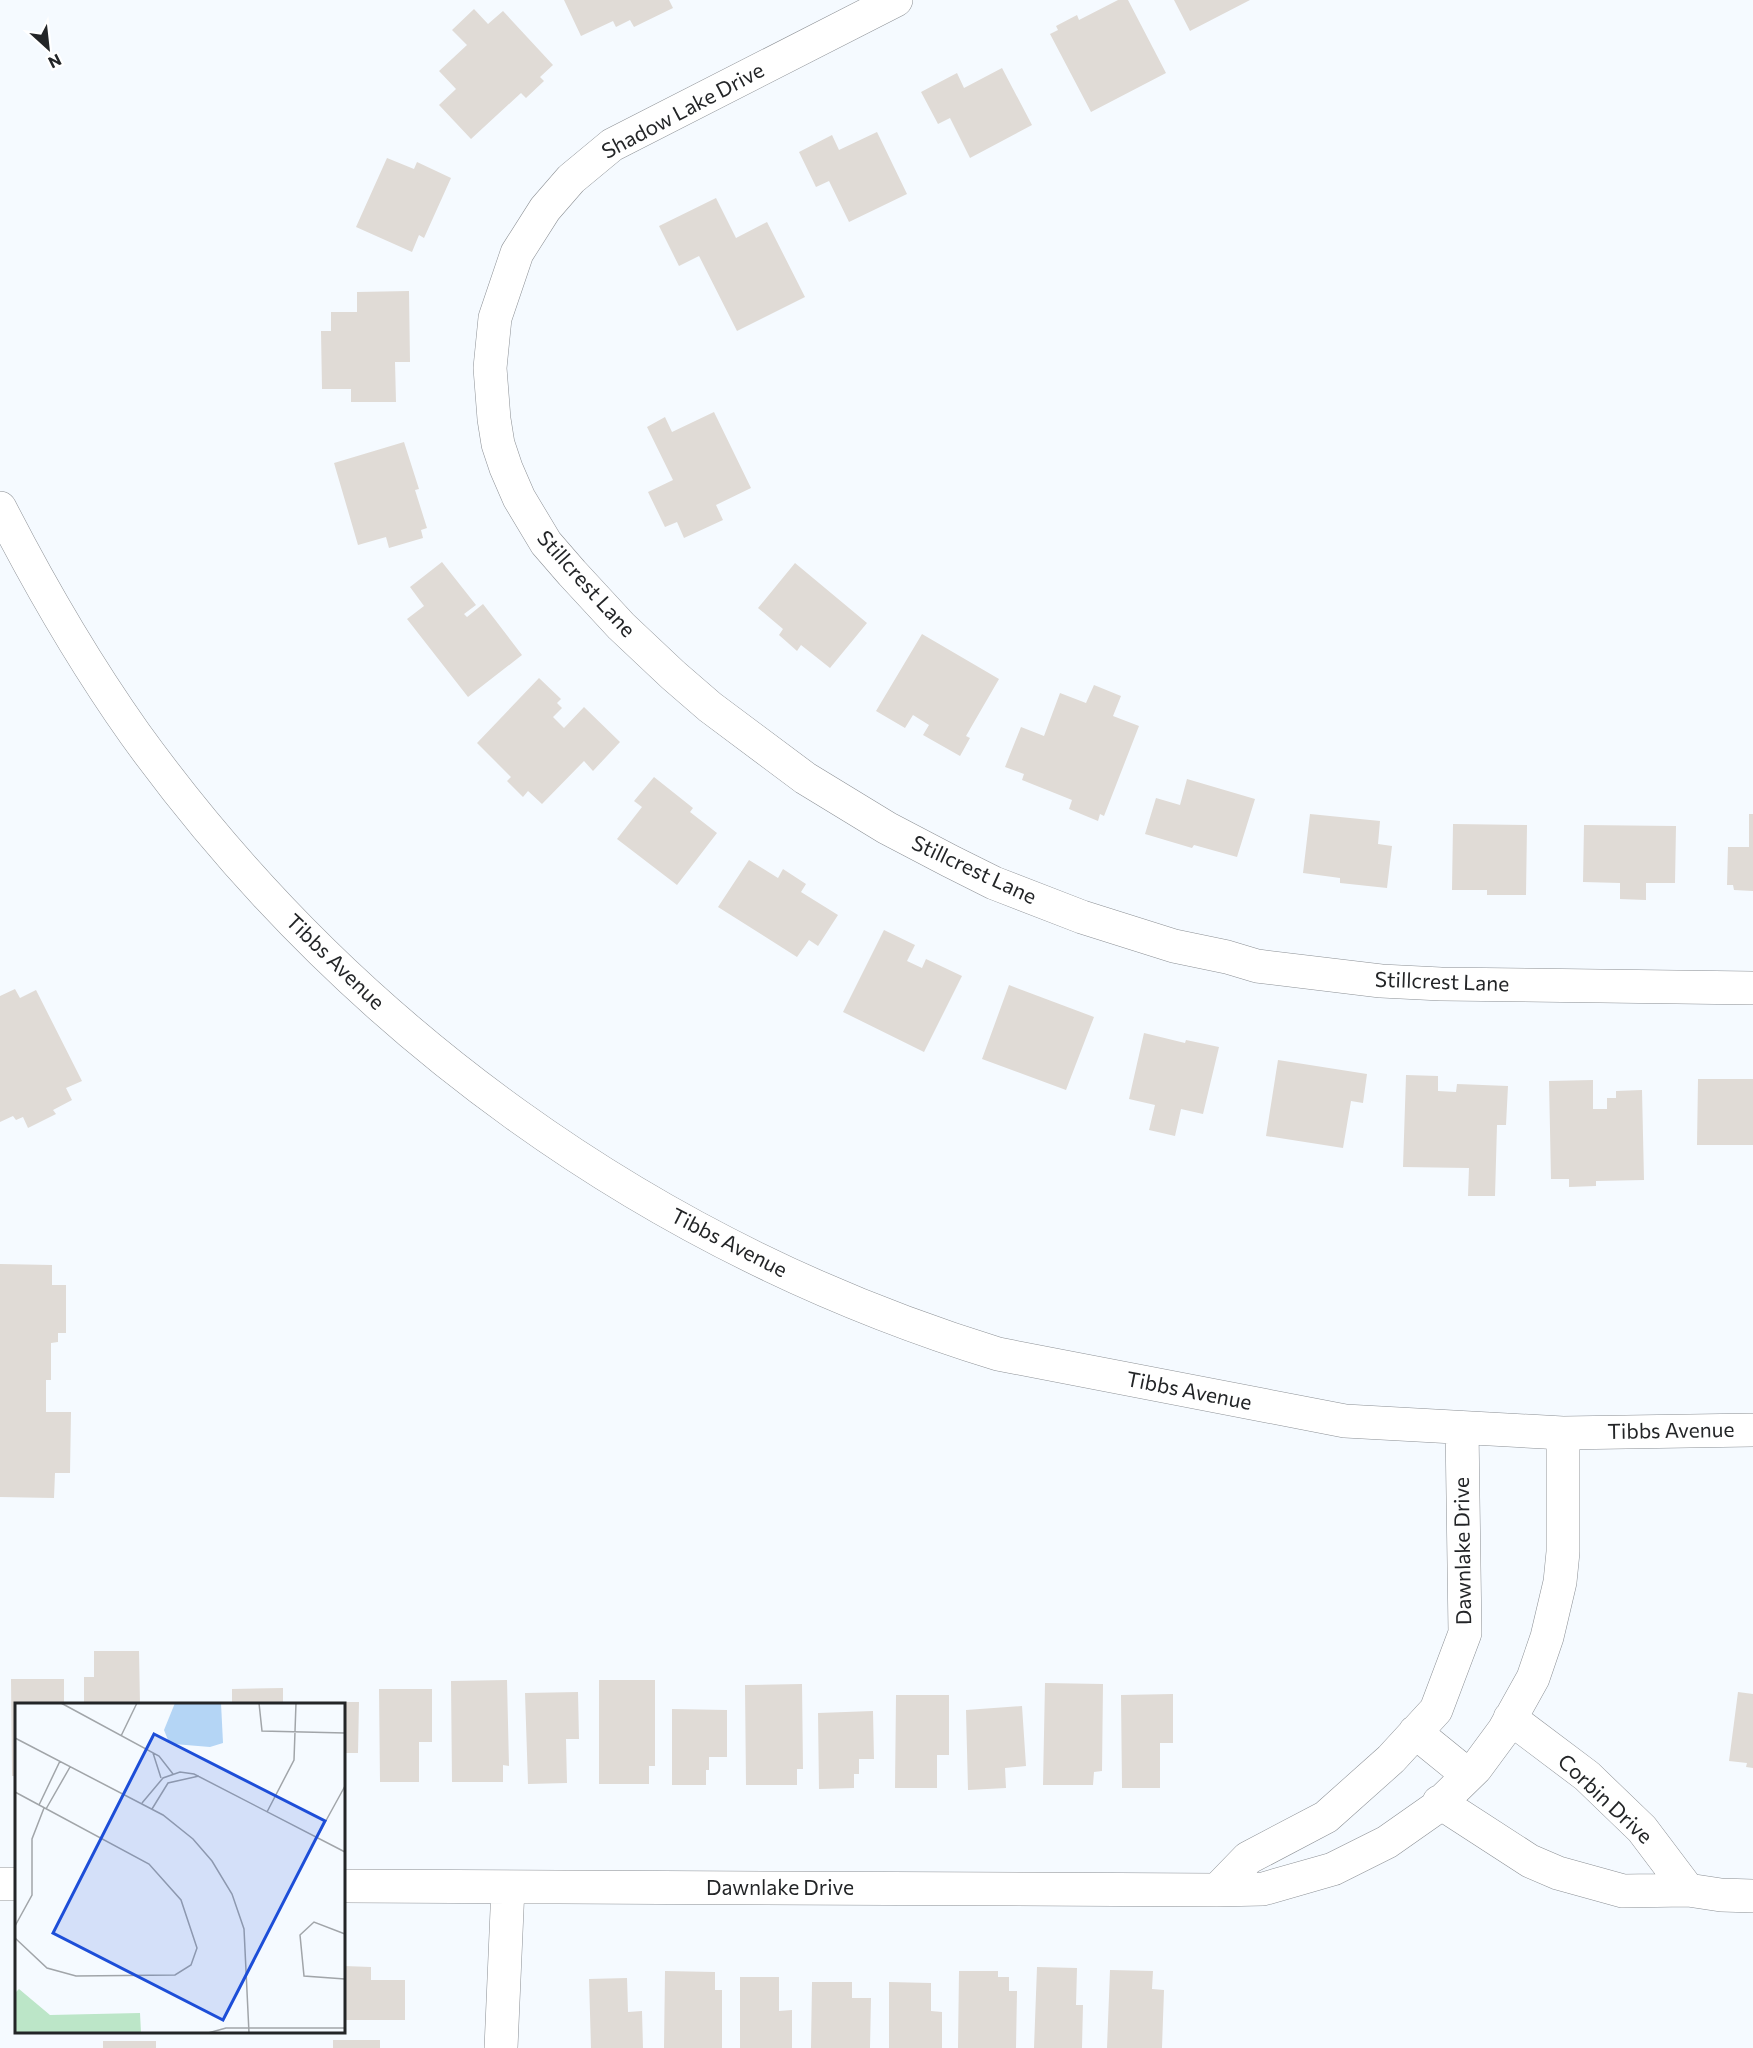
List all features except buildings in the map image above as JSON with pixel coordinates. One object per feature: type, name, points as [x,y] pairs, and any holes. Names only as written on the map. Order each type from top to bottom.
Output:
[{"type":"street","name":"Shadow Lake Drive","points":[[499,302],[517,253],[544,209],[571,179],[612,145],[896,0]]},
{"type":"street","name":"Stillcrest Lane","points":[[499,302],[495,318],[490,368],[498,444],[519,498],[546,543],[621,626],[710,707],[805,778],[887,828],[994,883],[1039,902],[1174,946],[1257,966],[1381,981],[1442,984],[1753,987]]},
{"type":"street","name":"Tibbs Avenue","points":[[0,508],[54,608],[130,725],[211,831],[273,902],[382,1009],[456,1070],[515,1115],[598,1172],[688,1225],[752,1258],[847,1301],[948,1339],[998,1354],[1345,1421],[1563,1433],[1753,1430]]},
{"type":"street","name":"Dawnlake Drive","points":[[1217,1890],[1248,1858],[1326,1817],[1391,1759],[1436,1710],[1465,1633],[1462,1428]]},
{"type":"street","name":"Dawnlake Drive","points":[[345,1886],[1217,1890],[1263,1888],[1333,1869],[1387,1842],[1434,1809],[1468,1775],[1504,1730],[1533,1678],[1560,1582],[1563,1551],[1563,1433]]},
{"type":"street","name":"Corbin Drive","points":[[1510,1718],[1587,1776],[1642,1829],[1688,1890]]},
{"type":"street","points":[[1414,1732],[1468,1775]]},
{"type":"street","points":[[1439,1802],[1530,1861],[1558,1873],[1623,1891],[1688,1890],[1721,1895],[1753,1896]]},
{"type":"street","points":[[501,2048],[508,1887]]}]
